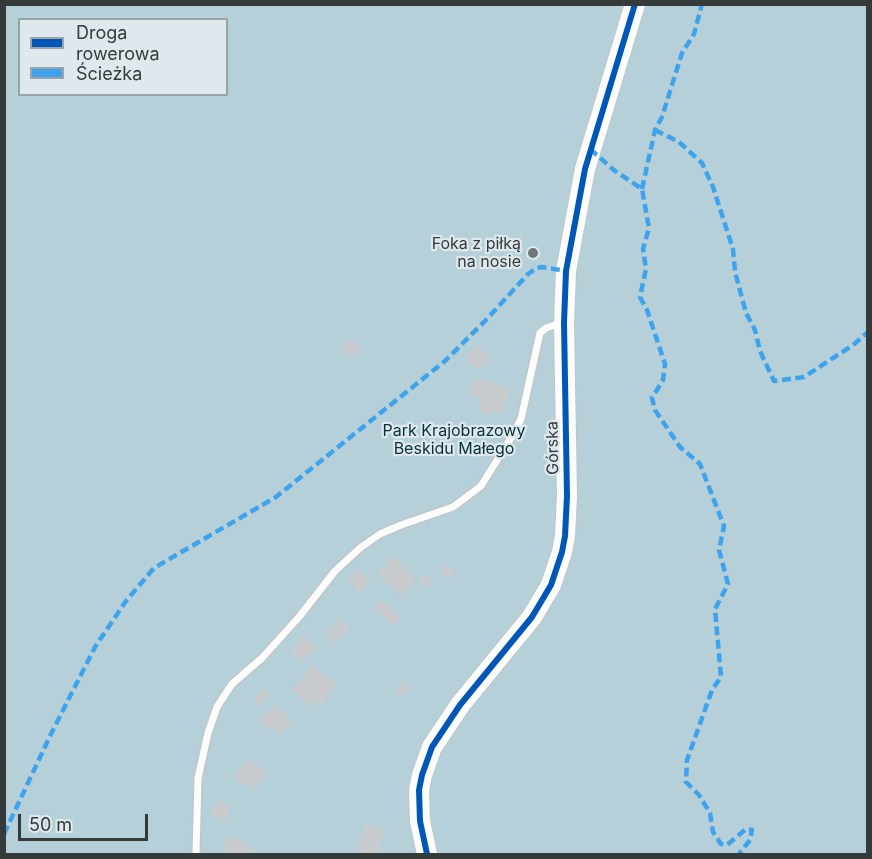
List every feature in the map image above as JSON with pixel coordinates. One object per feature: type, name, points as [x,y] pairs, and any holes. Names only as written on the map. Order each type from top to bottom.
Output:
[{"type":"street","name":"Górska","points":[[427,855],[420,821],[419,790],[432,747],[460,705],[532,617],[551,585],[562,552],[567,521],[564,323],[566,271],[581,186],[635,4]]},
{"type":"lane","points":[[196,855],[198,778],[208,732],[217,707],[232,684],[262,658],[335,571],[360,548],[380,534],[400,525],[453,507],[481,486],[506,448],[521,419],[540,333],[546,328],[564,323]]},
{"type":"green space","name":"Park Krajobrazowy Beskidu Małego","points":[[5,5],[867,5],[867,854],[5,854]]},
{"type":"building","points":[[347,339],[360,345],[355,357],[341,352]]},
{"type":"building","points":[[477,345],[490,358],[478,370],[465,357]]},
{"type":"building","points":[[475,377],[510,389],[502,414],[491,410],[490,415],[478,411],[482,399],[469,395]]},
{"type":"building","points":[[393,556],[416,579],[401,596],[377,573]]},
{"type":"building","points":[[445,564],[455,571],[449,579],[440,572]]},
{"type":"building","points":[[357,569],[370,584],[360,593],[347,579]]},
{"type":"building","points":[[424,574],[433,581],[427,588],[418,580]]},
{"type":"building","points":[[381,600],[401,618],[394,626],[374,608]]},
{"type":"building","points":[[340,618],[350,627],[335,644],[325,634]]},
{"type":"building","points":[[304,636],[316,647],[303,662],[290,651]]},
{"type":"building","points":[[313,665],[337,685],[318,707],[311,701],[308,704],[291,690]]},
{"type":"building","points":[[403,682],[410,688],[402,697],[395,691]]},
{"type":"building","points":[[262,688],[269,693],[260,705],[253,700]]},
{"type":"building","points":[[275,705],[292,722],[280,735],[271,727],[268,730],[258,720]]},
{"type":"building","points":[[249,759],[267,774],[254,790],[246,783],[244,786],[233,777]]},
{"type":"building","points":[[217,800],[231,807],[225,822],[210,815]]},
{"type":"building","points":[[365,824],[384,830],[377,854],[357,851]]},
{"type":"building","points":[[230,837],[234,840],[236,837],[258,854],[228,854],[224,851],[227,848],[223,845]]},
{"type":"marked path","points":[[642,189],[655,130],[662,117],[682,53],[694,34],[702,4]]},
{"type":"marked path","points":[[655,130],[679,142],[702,163],[713,187],[733,249],[735,272],[746,313],[755,330],[760,351],[774,381],[804,377],[853,345],[868,332]]},
{"type":"marked path","points":[[590,149],[615,171],[642,189],[649,228],[643,249],[646,269],[640,297],[647,310],[665,364],[663,380],[652,398],[655,410],[680,447],[700,464],[724,526],[719,550],[728,584],[715,609],[721,677],[712,690],[687,760],[686,782],[699,795],[710,813],[713,832],[721,844],[727,845],[746,829],[752,830],[750,840],[739,854]]},
{"type":"marked path","points":[[4,834],[95,647],[126,601],[154,568],[276,497],[445,361],[528,274],[542,267],[566,271]]},
{"type":"cycle path","points":[[427,854],[420,821],[419,790],[432,747],[460,705],[532,617],[551,585],[562,552],[567,496],[564,323],[566,271],[585,169],[635,4]]},
{"type":"place","name":"Foka z piłką na nosie","points":[[533,253]]}]
